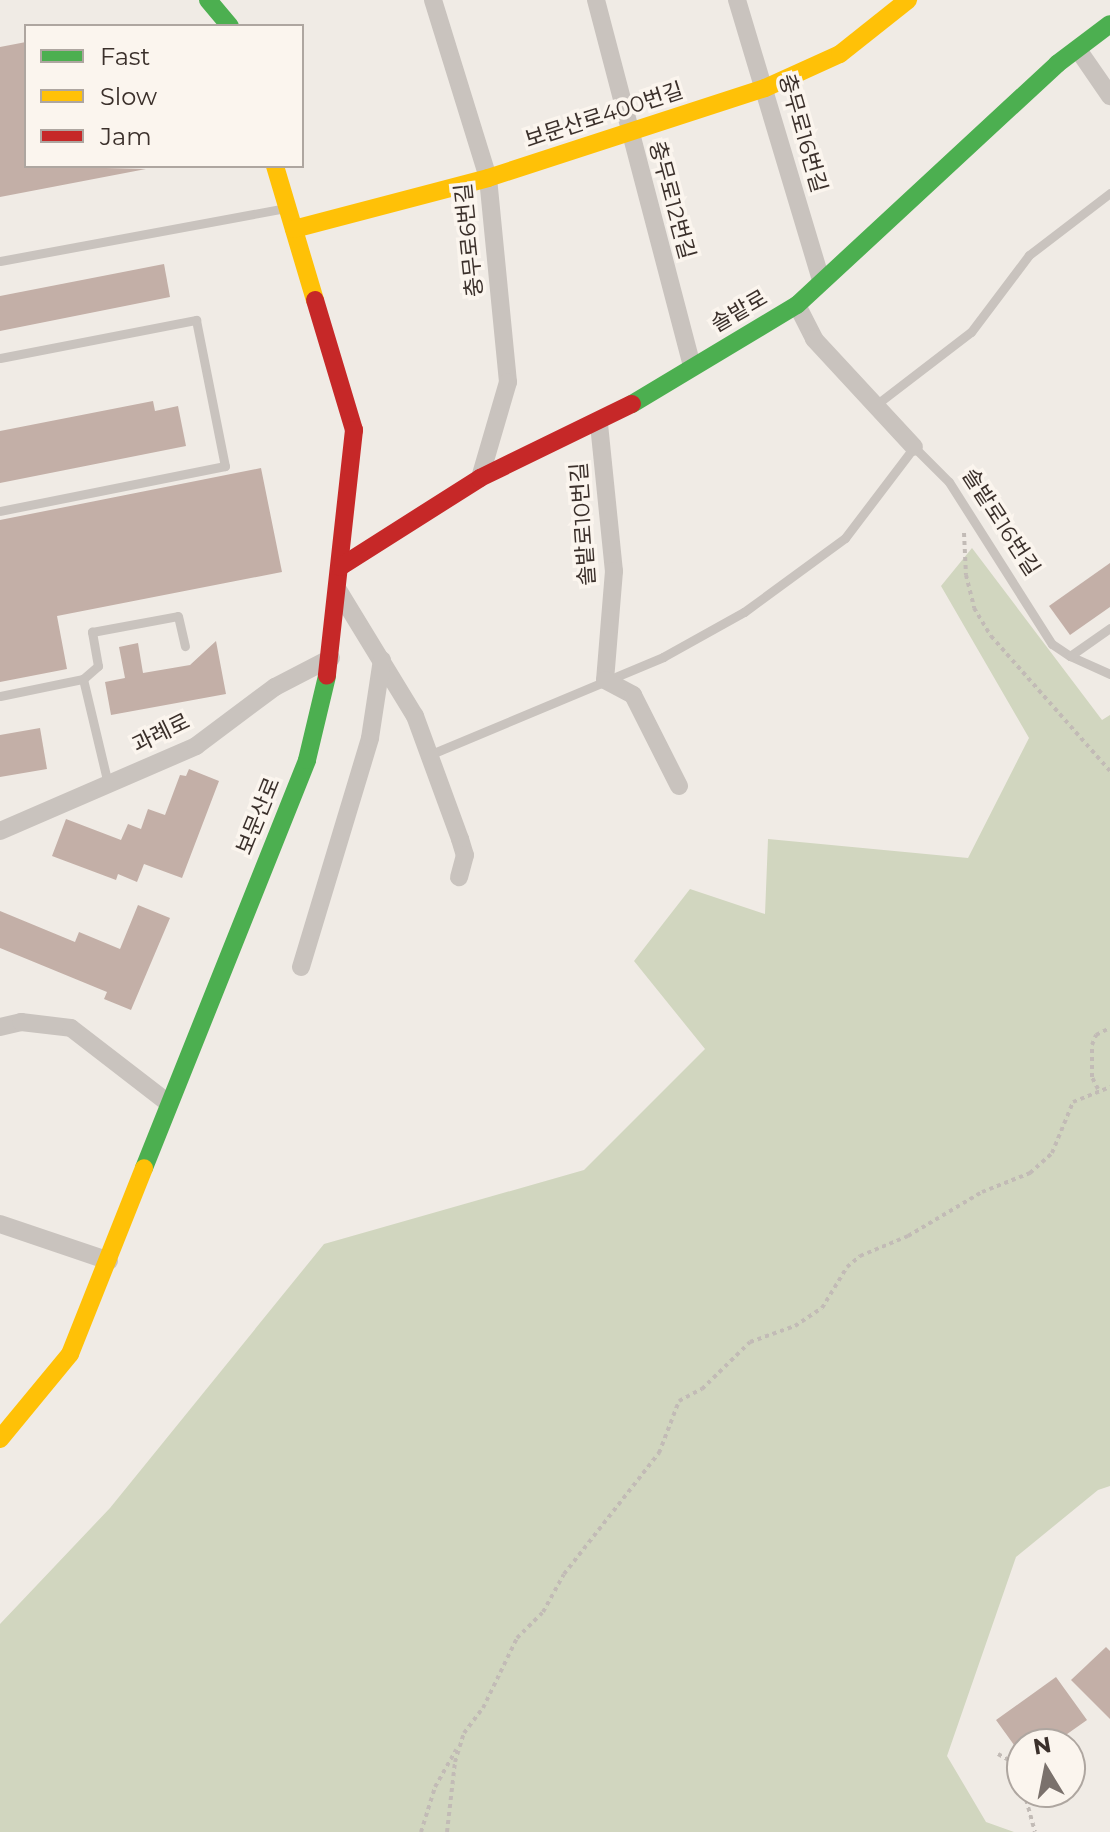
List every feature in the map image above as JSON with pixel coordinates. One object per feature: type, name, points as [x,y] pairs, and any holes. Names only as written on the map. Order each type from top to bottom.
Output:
[{"type":"street","points":[[208,0],[228,24]]},
{"type":"street","points":[[222,0],[229,24]]},
{"type":"street","name":"충무로6번길","points":[[433,0],[488,178],[508,382],[480,478]]},
{"type":"street","name":"충무로12번길","points":[[596,0],[692,365]]},
{"type":"street","name":"충무로16번길","points":[[737,0],[821,280]]},
{"type":"street","name":"보문산로400번길","points":[[294,229],[488,178],[765,88],[840,54],[908,0]]},
{"type":"street","name":"솔밭로","points":[[340,567],[480,478],[599,424],[692,365],[797,305],[821,280],[900,213],[1057,64],[1079,51],[1110,24]]},
{"type":"street","points":[[1079,51],[1110,96]]},
{"type":"street","name":"보문산로","points":[[0,1439],[70,1354],[307,760],[331,658],[354,430],[276,168]]},
{"type":"street","name":"솔밭로16번길","points":[[797,305],[814,339],[914,447]]},
{"type":"street","name":"솔밭로10번길","points":[[599,424],[614,571],[605,680]]},
{"type":"street","points":[[338,590],[415,716],[465,855],[459,877]]},
{"type":"street","name":"과례로","points":[[0,831],[196,746],[275,687],[331,658]]},
{"type":"street","points":[[301,967],[370,738],[382,660]]},
{"type":"street","points":[[605,680],[633,695],[679,786]]},
{"type":"street","points":[[0,1027],[21,1022],[71,1028],[168,1103]]},
{"type":"street","points":[[0,1224],[109,1261]]},
{"type":"lane","points":[[877,404],[971,332],[1029,255],[1110,193]]},
{"type":"lane","points":[[0,261],[288,207]]},
{"type":"lane","points":[[0,358],[196,320],[225,466],[0,511]]},
{"type":"lane","points":[[429,755],[663,657],[795,579],[845,538],[914,447]]},
{"type":"lane","name":"솔밭로16번길","points":[[914,447],[949,482],[1052,644],[1070,656]]},
{"type":"lane","points":[[0,696],[83,679],[98,666],[92,632],[178,616],[185,646]]},
{"type":"lane","points":[[1070,656],[1110,628]]},
{"type":"lane","points":[[1070,656],[1110,674]]},
{"type":"lane","points":[[83,679],[108,784]]},
{"type":"path","points":[[964,510],[966,575],[974,608],[991,636],[1110,771]]},
{"type":"path","points":[[1098,1089],[1092,1077],[1092,1045],[1096,1035],[1110,1028]]},
{"type":"path","points":[[421,1832],[435,1787],[517,1638],[543,1612],[564,1574],[659,1453],[679,1401],[702,1389],[750,1342],[795,1326],[822,1308],[847,1267],[860,1256],[908,1236],[982,1192],[1030,1173],[1052,1153],[1073,1102],[1098,1089],[1110,1087]]},
{"type":"path","points":[[447,1832],[459,1744]]},
{"type":"path","points":[[998,1754],[1006,1758]]},
{"type":"path","points":[[1028,1808],[1035,1832]]},
{"type":"green space","points":[[972,548],[1102,720],[1110,715],[1110,1486],[1098,1490],[1016,1557],[947,1756],[986,1822],[1014,1832],[0,1832],[0,1624],[110,1508],[324,1244],[584,1170],[705,1049],[634,961],[690,889],[765,914],[768,839],[968,858],[1029,738],[941,586]]},
{"type":"building","points":[[24,42],[24,168],[146,169],[0,197],[0,47]]},
{"type":"building","points":[[164,264],[170,297],[0,331],[0,296]]},
{"type":"building","points":[[153,401],[155,411],[178,406],[186,446],[0,483],[0,431]]},
{"type":"building","points":[[261,468],[282,572],[57,616],[67,669],[0,682],[0,520]]},
{"type":"building","points":[[1110,563],[1110,607],[1070,635],[1049,606]]},
{"type":"building","points":[[216,641],[226,694],[111,715],[105,682],[125,678],[119,647],[138,643],[143,673],[190,665]]},
{"type":"building","points":[[40,728],[47,769],[0,777],[0,735]]},
{"type":"building","points":[[189,769],[219,781],[182,878],[144,864],[137,882],[118,874],[116,880],[52,856],[66,819],[121,840],[128,824],[141,829],[148,809],[165,815],[180,775],[186,776]]},
{"type":"building","points":[[138,905],[170,918],[131,1010],[104,999],[107,992],[0,948],[0,911],[75,942],[79,932],[120,949]]},
{"type":"building","points":[[1106,1647],[1110,1651],[1110,1719],[1071,1680]]},
{"type":"building","points":[[1056,1677],[1087,1720],[1076,1728],[1006,1728],[1006,1734],[996,1720]]},
{"type":"traffic: fast","points":[[208,0],[228,24]]},
{"type":"traffic: fast","points":[[632,404],[797,305],[1057,64],[1110,24]]},
{"type":"traffic: fast","points":[[144,1168],[307,760],[327,676]]},
{"type":"traffic: slow","points":[[294,229],[488,178],[765,88],[840,54],[908,0]]},
{"type":"traffic: slow","points":[[276,168],[315,300]]},
{"type":"traffic: slow","points":[[0,1439],[70,1354],[144,1168]]},
{"type":"traffic: jam","points":[[315,300],[354,430],[327,676]]},
{"type":"traffic: jam","points":[[340,567],[480,478],[632,404]]}]
